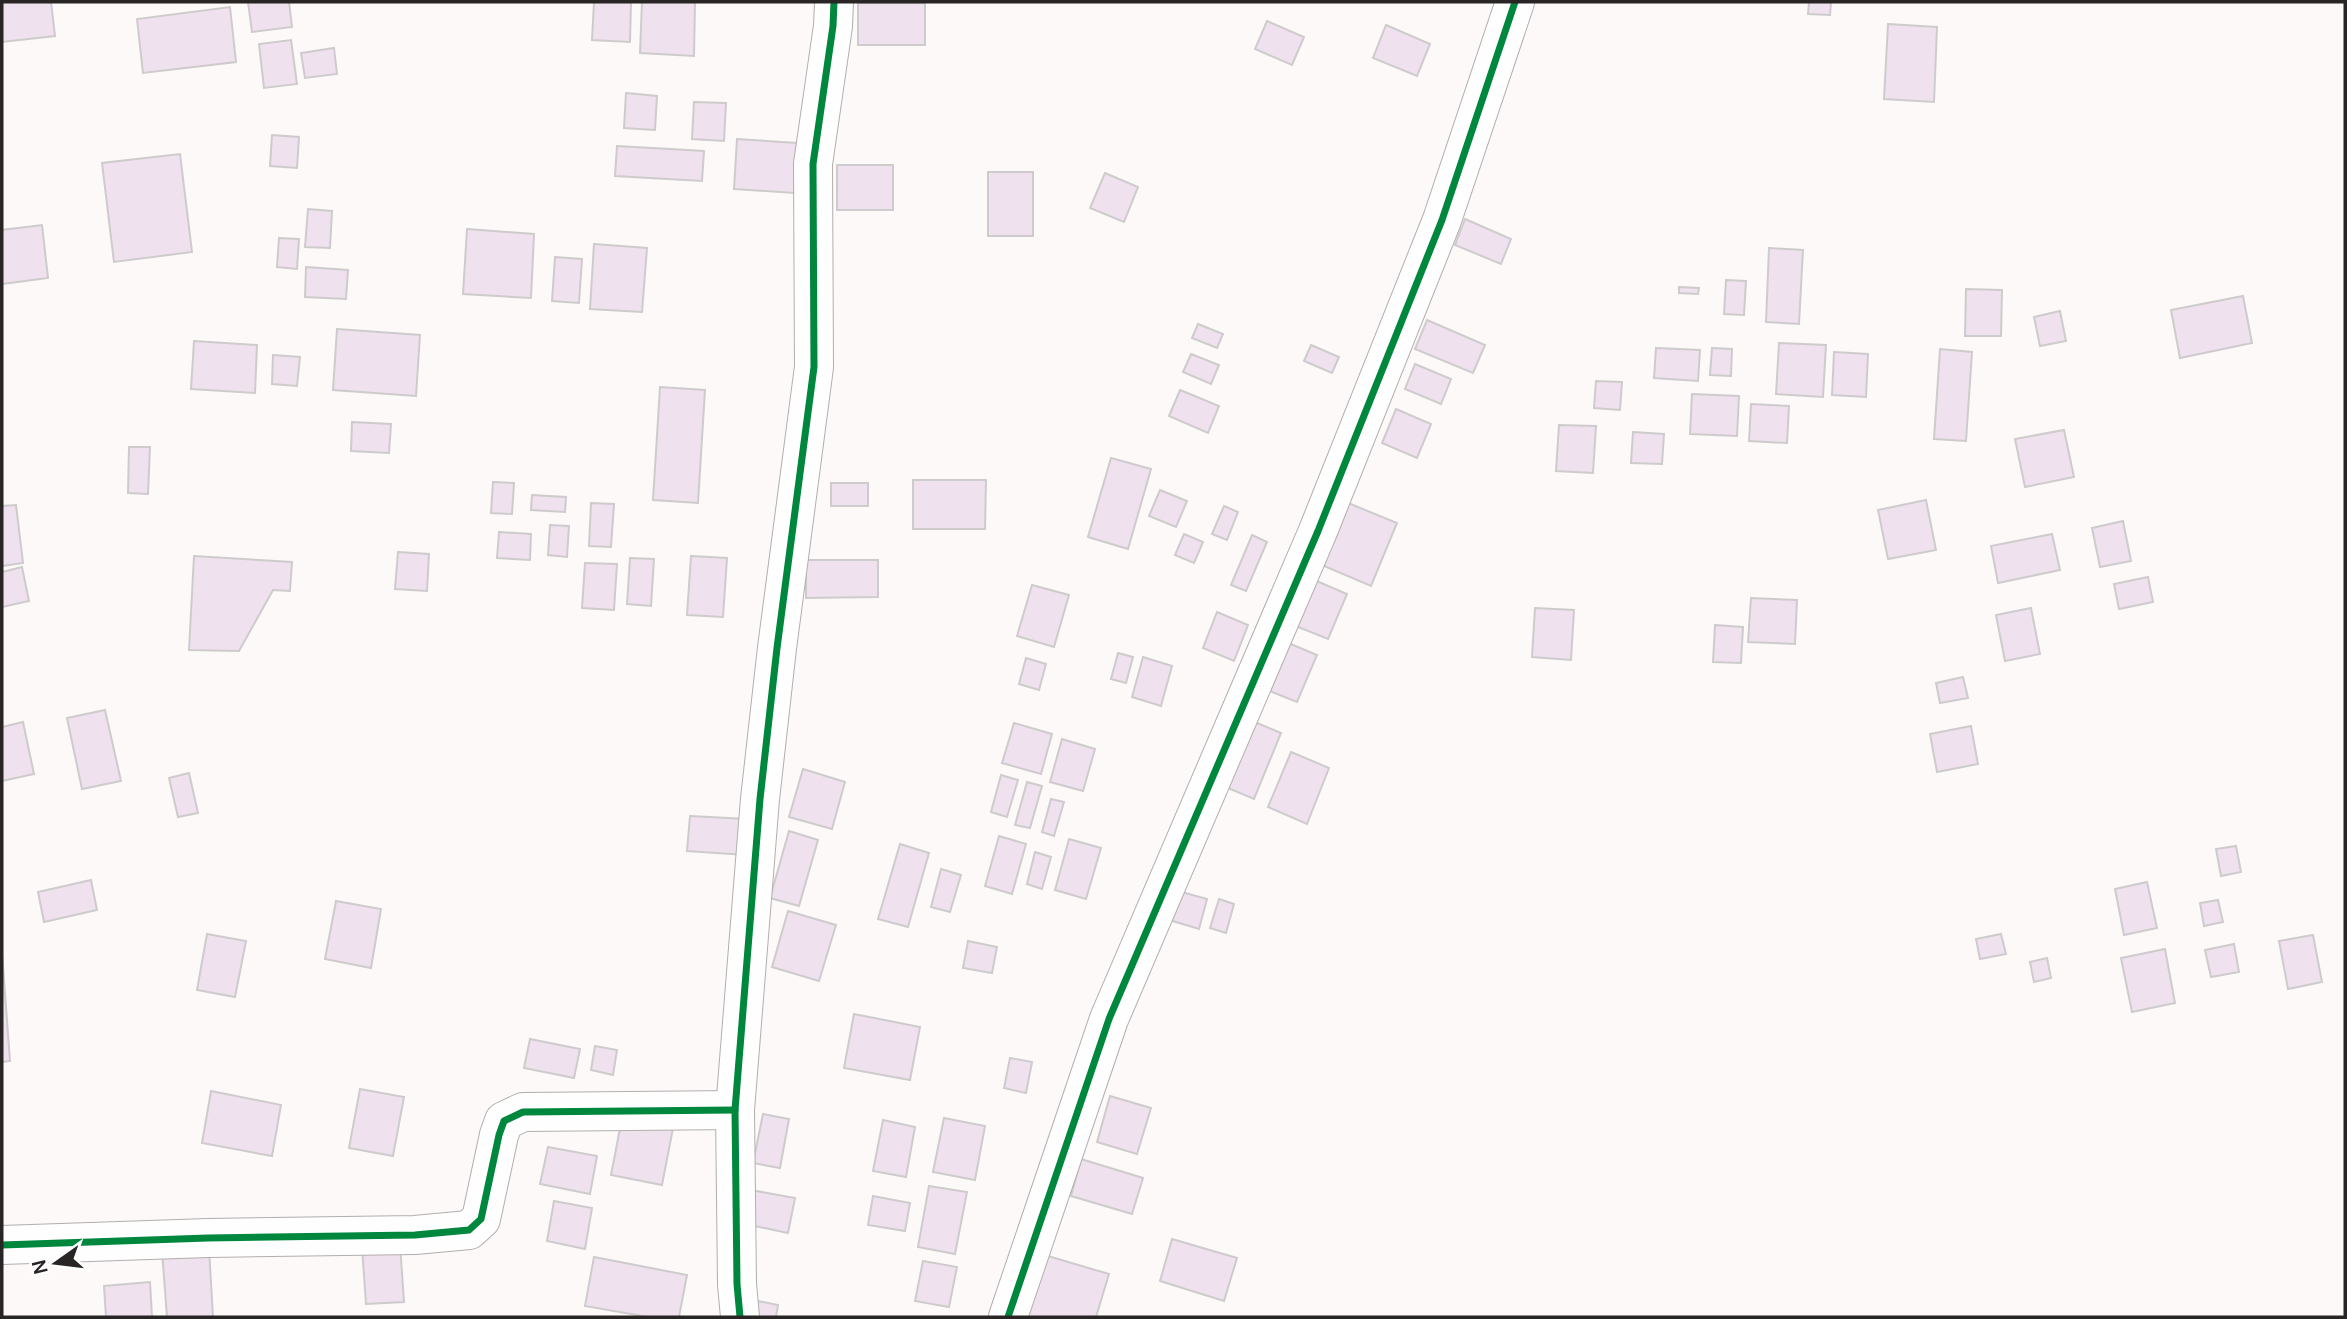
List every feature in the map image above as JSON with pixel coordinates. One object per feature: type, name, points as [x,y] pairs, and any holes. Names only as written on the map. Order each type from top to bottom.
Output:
[{"type":"street","points":[[740,1317],[737,1284],[735,1110],[776,648],[814,367],[813,164],[834,2]]},
{"type":"street","points":[[1008,1317],[1109,1019],[1338,479],[1442,220],[1515,2]]},
{"type":"street","points":[[2,1245],[415,1235],[470,1230],[481,1219],[504,1121],[523,1112],[735,1110]]},
{"type":"building","points":[[2,2],[51,2],[55,36],[2,42]]},
{"type":"building","points":[[248,2],[289,2],[292,27],[252,32]]},
{"type":"building","points":[[594,2],[631,2],[630,42],[592,40]]},
{"type":"building","points":[[642,2],[695,2],[694,56],[640,53]]},
{"type":"building","points":[[1809,2],[1831,2],[1830,15],[1808,14]]},
{"type":"building","points":[[858,3],[925,3],[925,45],[858,45]]},
{"type":"building","points":[[230,7],[236,62],[143,73],[137,19]]},
{"type":"building","points":[[1267,21],[1304,37],[1292,65],[1255,49]]},
{"type":"building","points":[[1888,24],[1937,27],[1934,102],[1884,99]]},
{"type":"building","points":[[1386,25],[1430,44],[1417,76],[1373,58]]},
{"type":"building","points":[[291,40],[297,84],[264,88],[259,44]]},
{"type":"building","points":[[334,48],[337,74],[305,78],[301,53]]},
{"type":"building","points":[[626,93],[657,96],[655,130],[624,128]]},
{"type":"building","points":[[694,102],[726,103],[724,141],[692,139]]},
{"type":"building","points":[[272,135],[299,137],[297,168],[270,166]]},
{"type":"building","points":[[737,139],[797,143],[794,193],[734,189]]},
{"type":"building","points":[[617,146],[704,151],[702,181],[615,176]]},
{"type":"building","points":[[180,154],[192,252],[114,262],[102,163]]},
{"type":"building","points":[[837,165],[893,165],[893,210],[837,210]]},
{"type":"building","points":[[988,172],[1033,172],[1033,236],[988,236]]},
{"type":"building","points":[[1105,173],[1138,187],[1124,222],[1090,208]]},
{"type":"building","points":[[308,209],[332,211],[330,248],[305,247]]},
{"type":"building","points":[[1465,219],[1511,239],[1501,264],[1455,245]]},
{"type":"building","points":[[42,225],[48,278],[2,284],[2,230]]},
{"type":"building","points":[[467,229],[534,234],[531,298],[463,294]]},
{"type":"building","points":[[279,238],[299,239],[297,269],[277,267]]},
{"type":"building","points":[[594,244],[647,248],[642,312],[590,309]]},
{"type":"building","points":[[1769,248],[1803,250],[1799,324],[1766,322]]},
{"type":"building","points":[[555,257],[582,259],[579,303],[552,301]]},
{"type":"building","points":[[306,267],[348,270],[346,299],[305,297]]},
{"type":"building","points":[[1726,280],[1746,281],[1744,315],[1724,314]]},
{"type":"building","points":[[1679,287],[1699,288],[1698,294],[1679,293]]},
{"type":"building","points":[[1966,289],[2002,290],[2001,336],[1965,336]]},
{"type":"building","points":[[2243,296],[2252,343],[2180,358],[2171,310]]},
{"type":"building","points":[[2060,311],[2066,341],[2040,346],[2034,317]]},
{"type":"building","points":[[1427,320],[1485,345],[1473,373],[1415,349]]},
{"type":"building","points":[[1198,324],[1223,334],[1217,348],[1192,338]]},
{"type":"building","points":[[337,329],[420,335],[416,396],[333,390]]},
{"type":"building","points":[[194,341],[257,345],[255,393],[191,389]]},
{"type":"building","points":[[1779,343],[1826,345],[1823,397],[1776,394]]},
{"type":"building","points":[[1311,345],[1339,357],[1332,373],[1304,361]]},
{"type":"building","points":[[1656,348],[1700,350],[1698,381],[1654,378]]},
{"type":"building","points":[[1712,348],[1732,349],[1731,376],[1710,375]]},
{"type":"building","points":[[1940,349],[1972,352],[1966,441],[1934,439]]},
{"type":"building","points":[[1834,352],[1868,354],[1866,397],[1832,395]]},
{"type":"building","points":[[1191,354],[1219,365],[1211,384],[1183,372]]},
{"type":"building","points":[[273,355],[300,357],[297,386],[272,384]]},
{"type":"building","points":[[1415,364],[1451,379],[1441,404],[1405,389]]},
{"type":"building","points":[[1596,381],[1622,382],[1620,410],[1594,408]]},
{"type":"building","points":[[660,387],[705,390],[698,503],[653,500]]},
{"type":"building","points":[[1180,390],[1219,406],[1208,433],[1169,416]]},
{"type":"building","points":[[1692,394],[1739,396],[1737,436],[1690,434]]},
{"type":"building","points":[[1751,404],[1789,406],[1787,443],[1749,441]]},
{"type":"building","points":[[1396,409],[1431,424],[1417,458],[1382,443]]},
{"type":"building","points":[[352,422],[391,424],[389,453],[351,451]]},
{"type":"building","points":[[1559,425],[1596,426],[1593,473],[1556,471]]},
{"type":"building","points":[[2064,430],[2074,477],[2025,487],[2015,439]]},
{"type":"building","points":[[1633,432],[1664,434],[1662,464],[1631,463]]},
{"type":"building","points":[[129,447],[150,447],[148,494],[128,493]]},
{"type":"building","points":[[1111,458],[1151,469],[1128,549],[1088,537]]},
{"type":"building","points":[[913,480],[986,480],[985,529],[913,529]]},
{"type":"building","points":[[493,482],[514,483],[512,514],[491,513]]},
{"type":"building","points":[[831,483],[868,483],[868,506],[831,506]]},
{"type":"building","points":[[1160,490],[1187,501],[1176,527],[1149,516]]},
{"type":"building","points":[[532,495],[566,497],[565,512],[531,510]]},
{"type":"building","points":[[1336,498],[1397,523],[1371,586],[1310,560]]},
{"type":"building","points":[[1926,500],[1936,550],[1888,559],[1878,510]]},
{"type":"building","points":[[591,503],[614,504],[611,547],[589,546]]},
{"type":"building","points":[[16,505],[23,563],[2,566],[2,506]]},
{"type":"building","points":[[1224,506],[1238,512],[1227,540],[1212,534]]},
{"type":"building","points":[[2123,521],[2131,561],[2100,567],[2092,528]]},
{"type":"building","points":[[550,525],[569,526],[567,557],[548,555]]},
{"type":"building","points":[[499,532],[531,534],[530,560],[497,558]]},
{"type":"building","points":[[1184,534],[1203,542],[1194,563],[1175,555]]},
{"type":"building","points":[[2052,534],[2060,570],[1998,583],[1991,546]]},
{"type":"building","points":[[1252,535],[1267,542],[1246,591],[1231,585]]},
{"type":"building","points":[[398,552],[429,554],[427,591],[395,589]]},
{"type":"building","points":[[194,556],[292,562],[290,591],[273,590],[239,651],[189,650]]},
{"type":"building","points":[[691,556],[727,558],[723,617],[687,615]]},
{"type":"building","points":[[630,558],[654,559],[651,606],[627,604]]},
{"type":"building","points":[[806,560],[878,560],[878,597],[806,598]]},
{"type":"building","points":[[585,563],[617,564],[614,610],[582,608]]},
{"type":"building","points":[[22,567],[29,601],[2,607],[2,572]]},
{"type":"building","points":[[2148,577],[2153,602],[2119,609],[2114,584]]},
{"type":"building","points":[[1312,579],[1347,594],[1328,639],[1293,625]]},
{"type":"building","points":[[1032,585],[1069,595],[1054,647],[1017,636]]},
{"type":"building","points":[[1751,598],[1797,600],[1795,644],[1748,642]]},
{"type":"building","points":[[1535,608],[1574,610],[1571,660],[1532,657]]},
{"type":"building","points":[[2031,608],[2040,654],[2005,661],[1996,615]]},
{"type":"building","points":[[1217,612],[1248,625],[1234,661],[1203,648]]},
{"type":"building","points":[[1715,625],[1743,627],[1741,663],[1713,662]]},
{"type":"building","points":[[1286,642],[1317,655],[1297,702],[1267,690]]},
{"type":"building","points":[[1118,653],[1133,657],[1126,683],[1111,679]]},
{"type":"building","points":[[1143,657],[1172,666],[1161,706],[1132,697]]},
{"type":"building","points":[[1026,658],[1046,664],[1039,690],[1019,684]]},
{"type":"building","points":[[1963,677],[1968,698],[1940,703],[1936,683]]},
{"type":"building","points":[[105,710],[121,781],[82,789],[67,718]]},
{"type":"building","points":[[1250,720],[1281,733],[1254,799],[1223,786]]},
{"type":"building","points":[[23,722],[34,774],[2,781],[2,727]]},
{"type":"building","points":[[1014,723],[1052,734],[1041,774],[1002,763]]},
{"type":"building","points":[[1971,726],[1978,764],[1937,772],[1930,734]]},
{"type":"building","points":[[1062,739],[1095,749],[1083,791],[1050,782]]},
{"type":"building","points":[[1291,752],[1329,768],[1307,824],[1268,807]]},
{"type":"building","points":[[803,769],[845,782],[832,829],[789,817]]},
{"type":"building","points":[[189,773],[198,813],[178,817],[169,778]]},
{"type":"building","points":[[1001,775],[1018,780],[1007,817],[991,812]]},
{"type":"building","points":[[1027,782],[1042,786],[1030,828],[1015,825]]},
{"type":"building","points":[[1051,799],[1064,802],[1054,836],[1042,832]]},
{"type":"building","points":[[690,816],[747,819],[746,855],[687,851]]},
{"type":"building","points":[[789,831],[818,840],[799,906],[770,898]]},
{"type":"building","points":[[999,836],[1026,844],[1012,894],[985,886]]},
{"type":"building","points":[[1069,839],[1101,848],[1086,899],[1055,890]]},
{"type":"building","points":[[900,844],[929,853],[908,927],[878,919]]},
{"type":"building","points":[[2236,846],[2241,872],[2221,876],[2216,849]]},
{"type":"building","points":[[1035,852],[1051,857],[1042,889],[1027,884]]},
{"type":"building","points":[[941,869],[961,875],[950,912],[931,907]]},
{"type":"building","points":[[91,880],[97,910],[44,922],[38,892]]},
{"type":"building","points":[[2147,882],[2157,928],[2124,935],[2115,889]]},
{"type":"building","points":[[1174,890],[1207,899],[1199,929],[1166,919]]},
{"type":"building","points":[[1219,899],[1234,904],[1226,933],[1210,928]]},
{"type":"building","points":[[2218,900],[2223,922],[2204,926],[2200,903]]},
{"type":"building","points":[[336,901],[381,909],[371,968],[325,959]]},
{"type":"building","points":[[788,911],[836,925],[819,981],[772,967]]},
{"type":"building","points":[[207,934],[246,941],[235,997],[197,990]]},
{"type":"building","points":[[2001,934],[2006,954],[1980,959],[1976,939]]},
{"type":"building","points":[[2313,935],[2322,982],[2288,989],[2279,941]]},
{"type":"building","points":[[968,941],[997,947],[992,973],[963,968]]},
{"type":"building","points":[[2234,944],[2239,972],[2211,977],[2205,950]]},
{"type":"building","points":[[2165,949],[2175,1003],[2132,1012],[2121,958]]},
{"type":"building","points":[[2,953],[10,1061],[2,1062]]},
{"type":"building","points":[[2047,958],[2051,978],[2034,982],[2030,962]]},
{"type":"building","points":[[854,1014],[920,1027],[910,1080],[844,1068]]},
{"type":"building","points":[[530,1039],[580,1049],[574,1078],[524,1068]]},
{"type":"building","points":[[595,1046],[617,1050],[613,1075],[591,1070]]},
{"type":"building","points":[[1010,1058],[1032,1062],[1026,1093],[1004,1088]]},
{"type":"building","points":[[360,1089],[404,1097],[393,1156],[349,1148]]},
{"type":"building","points":[[211,1091],[281,1105],[272,1156],[202,1143]]},
{"type":"building","points":[[1110,1096],[1151,1108],[1137,1154],[1097,1142]]},
{"type":"building","points":[[763,1114],[789,1119],[780,1168],[753,1163]]},
{"type":"building","points":[[622,1118],[673,1128],[662,1185],[611,1175]]},
{"type":"building","points":[[944,1118],[985,1126],[975,1180],[933,1172]]},
{"type":"building","points":[[883,1120],[915,1127],[906,1177],[873,1171]]},
{"type":"building","points":[[548,1147],[597,1156],[590,1194],[540,1184]]},
{"type":"building","points":[[1081,1159],[1143,1178],[1132,1214],[1071,1196]]},
{"type":"building","points":[[929,1186],[967,1192],[955,1254],[918,1247]]},
{"type":"building","points":[[751,1190],[795,1198],[788,1233],[745,1224]]},
{"type":"building","points":[[873,1196],[910,1203],[905,1231],[868,1225]]},
{"type":"building","points":[[554,1201],[592,1208],[585,1249],[547,1241]]},
{"type":"building","points":[[1172,1239],[1237,1258],[1224,1301],[1160,1281]]},
{"type":"building","points":[[400,1244],[404,1302],[366,1304],[362,1247]]},
{"type":"building","points":[[209,1248],[213,1317],[167,1317],[162,1251]]},
{"type":"building","points":[[1041,1254],[1109,1274],[1096,1317],[1023,1317]]},
{"type":"building","points":[[594,1257],[687,1275],[679,1317],[648,1317],[585,1306]]},
{"type":"building","points":[[923,1261],[957,1267],[949,1307],[915,1301]]},
{"type":"building","points":[[150,1282],[152,1317],[106,1317],[104,1286]]},
{"type":"building","points":[[753,1300],[778,1305],[776,1317],[750,1317]]},
{"type":"cycle path","points":[[740,1317],[737,1284],[735,1110],[760,799],[814,367],[813,164],[834,2]]},
{"type":"cycle path","points":[[1008,1317],[1109,1019],[1318,531],[1442,220],[1515,2]]},
{"type":"cycle path","points":[[2,1245],[415,1235],[469,1230],[481,1219],[504,1121],[523,1112],[735,1110]]}]
